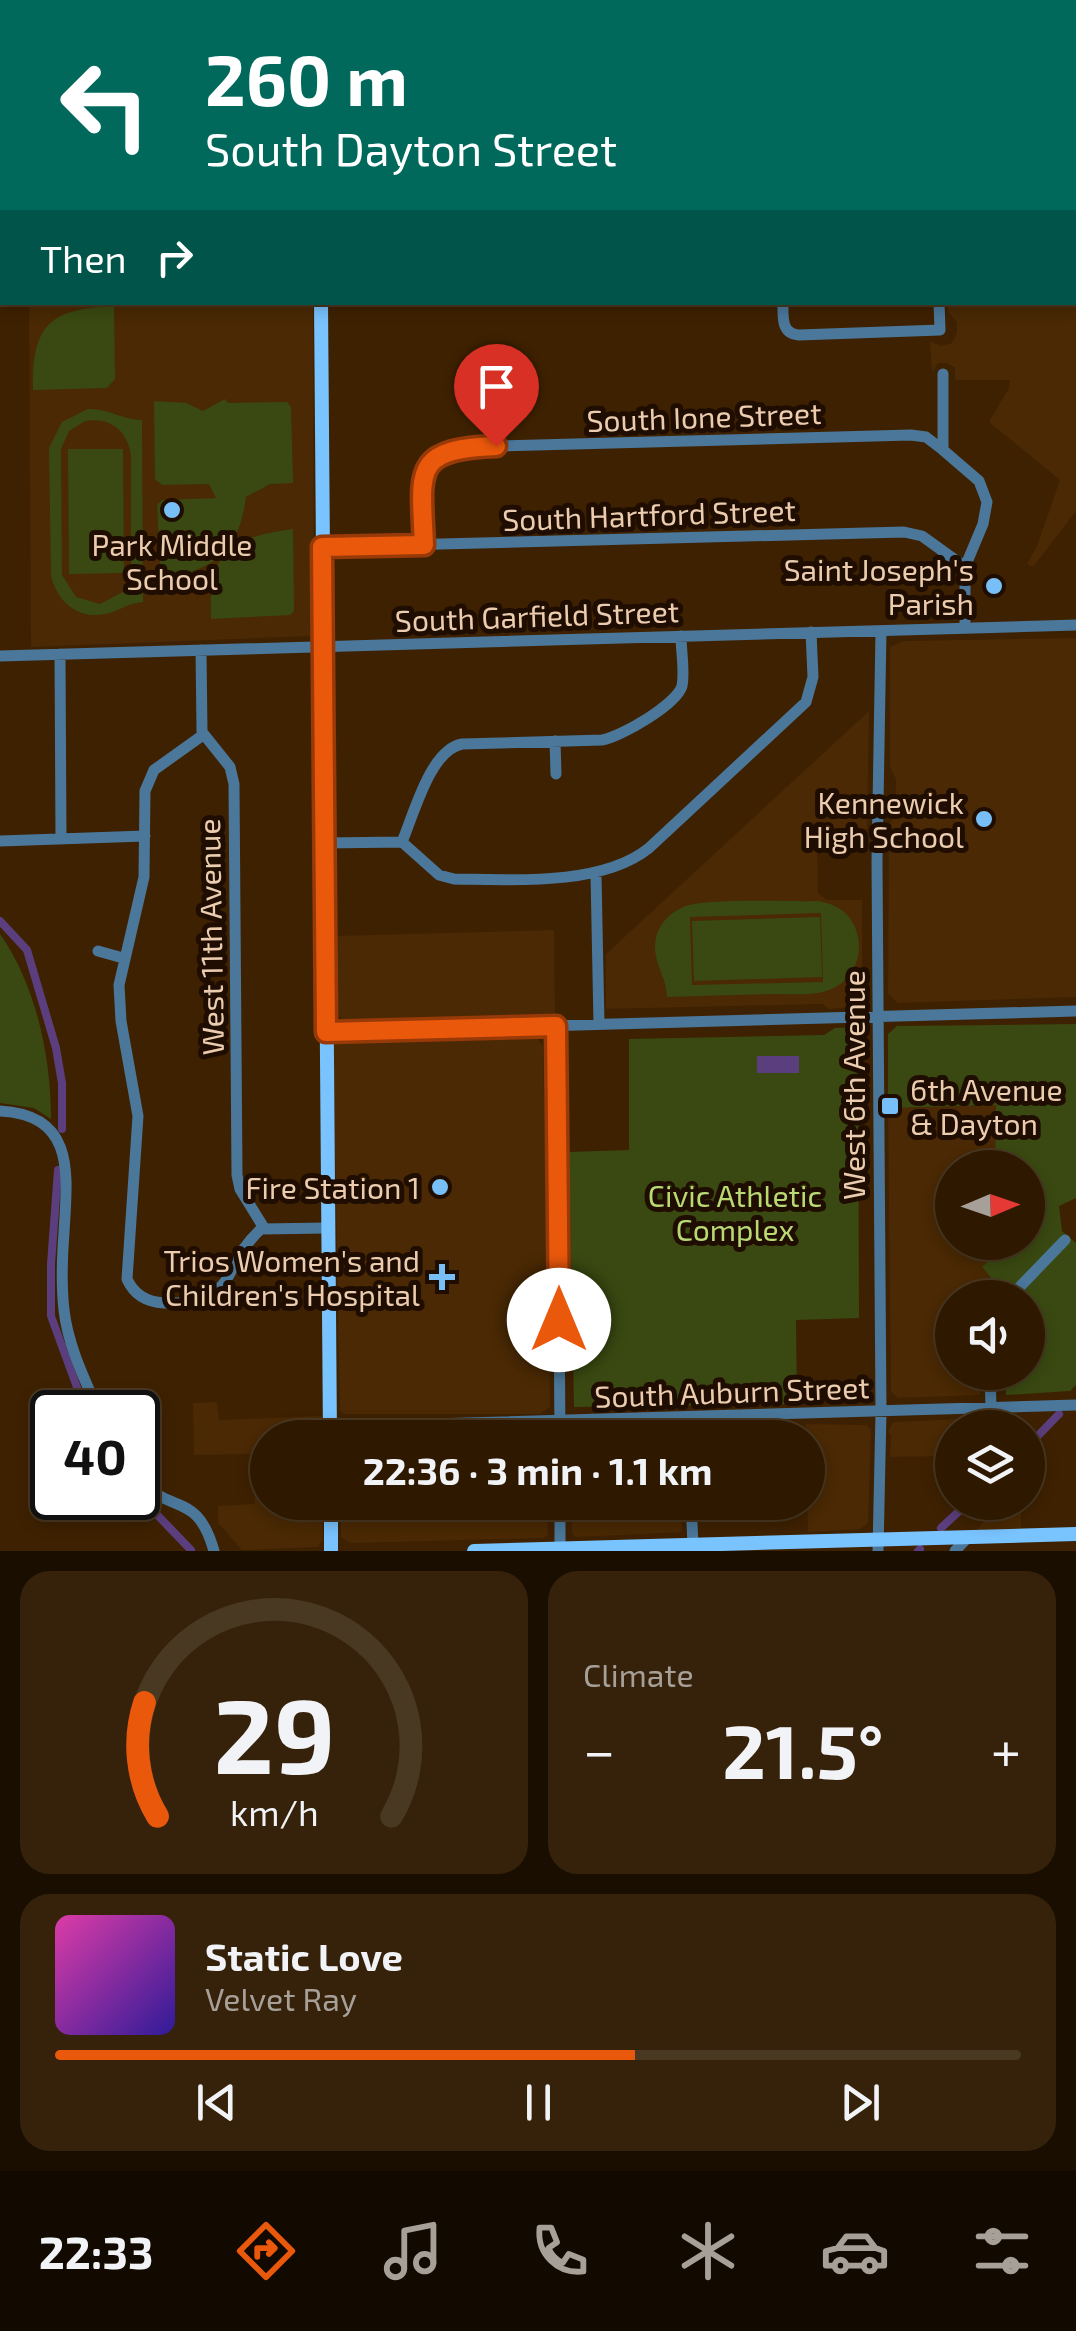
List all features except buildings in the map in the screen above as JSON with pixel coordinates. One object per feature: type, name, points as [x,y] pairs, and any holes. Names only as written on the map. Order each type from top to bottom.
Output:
[{"type":"main road","points":[[321,305],[330,1420]]},
{"type":"main road","points":[[331,1520],[331,1551]]},
{"type":"main road","points":[[474,1551],[878,1545],[968,1537],[987,1544],[1076,1534]]},
{"type":"street","points":[[783,305],[785,328],[794,335],[940,330],[938,305]]},
{"type":"street","points":[[943,374],[943,450],[976,477],[985,494],[985,518],[966,567],[966,628]]},
{"type":"street","name":"South Ione Street","points":[[424,545],[423,479],[438,456],[459,448],[911,435],[926,437],[943,450]]},
{"type":"street","name":"South Hartford Street","points":[[322,547],[904,532],[922,536],[966,567]]},
{"type":"street","name":"South Garfield Street","points":[[0,656],[1076,625]]},
{"type":"street","name":"West 6th Avenue","points":[[878,1545],[882,1412],[876,862],[881,630]]},
{"type":"street","points":[[325,843],[402,842],[431,869],[446,877],[596,875],[622,866],[650,848],[801,709],[812,686],[811,632]]},
{"type":"street","points":[[402,842],[444,750],[462,744],[610,738],[670,702],[682,687],[681,636]]},
{"type":"street","points":[[201,650],[203,735],[151,774],[145,791],[142,886],[123,958],[120,1009],[138,1103],[127,1279],[134,1292],[147,1300],[196,1302],[209,1298],[224,1284],[256,1232],[264,1228],[328,1228]]},
{"type":"street","points":[[60,654],[60,839]]},
{"type":"street","name":"West 11th Avenue","points":[[203,735],[226,762],[233,778],[237,1176],[244,1196],[264,1228]]},
{"type":"street","points":[[555,741],[556,774]]},
{"type":"street","points":[[0,841],[145,836]]},
{"type":"street","points":[[596,875],[599,1024]]},
{"type":"street","points":[[98,951],[123,958]]},
{"type":"street","points":[[326,1032],[1076,1011]]},
{"type":"street","points":[[556,1026],[560,1420]]},
{"type":"street","points":[[0,1111],[26,1114],[53,1133],[63,1150],[67,1171],[62,1274],[65,1318],[91,1390]]},
{"type":"street","points":[[1027,1280],[1065,1240]]},
{"type":"street","points":[[990,1390],[990,1408]]},
{"type":"street","name":"South Auburn Street","points":[[592,1420],[1076,1405]]},
{"type":"street","points":[[160,1498],[199,1516],[208,1528],[214,1551]]},
{"type":"street","points":[[560,1520],[560,1550]]},
{"type":"street","points":[[683,1547],[688,1520]]},
{"type":"street","points":[[955,1551],[968,1537]]},
{"type":"shaded area","name":"Park Middle School","points":[[29,305],[313,305],[312,636],[31,647]]},
{"type":"shaded area","points":[[948,305],[1076,305],[1076,511],[1033,567],[1027,564],[1060,480],[989,422],[1010,380],[955,380],[955,368],[947,363],[938,363],[932,372],[930,341],[941,346],[952,343],[957,333],[957,322],[948,312]]},
{"type":"shaded area","name":"Kennewick High School","points":[[1076,638],[1076,997],[898,1003],[888,994],[889,825],[896,813],[896,779],[890,767],[890,647],[904,641]]},
{"type":"shaded area","name":"Kennewick High School","points":[[869,711],[867,829],[817,831],[818,893],[827,900],[862,900],[862,1002],[856,1007],[829,1009],[822,1004],[606,1009],[606,954]]},
{"type":"shaded area","points":[[554,930],[555,1018],[347,1022],[338,1016],[334,936]]},
{"type":"shaded area","name":"Trios Women's and Children's Hospital","points":[[537,1038],[543,1046],[550,1407],[540,1414],[344,1414],[340,1411],[333,1043]]},
{"type":"shaded area","points":[[757,1056],[799,1056],[799,1073],[757,1073]]},
{"type":"shaded area","points":[[996,1105],[995,1150],[935,1150],[935,1260],[989,1260],[982,1267],[992,1280],[935,1280],[935,1390],[980,1390],[980,1395],[898,1398],[891,1392],[888,1108]]},
{"type":"shaded area","points":[[217,1402],[219,1420],[322,1416],[322,1420],[250,1420],[250,1454],[194,1455],[193,1403]]},
{"type":"shaded area","points":[[935,1420],[935,1456],[890,1457],[888,1432],[893,1422]]},
{"type":"shaded area","points":[[825,1424],[866,1425],[871,1429],[868,1523],[860,1529],[808,1532],[808,1520],[825,1520]]},
{"type":"shaded area","points":[[250,1504],[250,1520],[322,1520],[323,1539],[318,1547],[242,1550],[218,1523],[218,1506]]},
{"type":"shaded area","points":[[341,1520],[547,1520],[548,1535],[351,1543],[341,1537]]},
{"type":"shaded area","points":[[572,1520],[682,1520],[682,1532],[577,1537],[572,1534]]},
{"type":"shaded area","points":[[986,1520],[1021,1520],[1021,1528],[976,1530]]},
{"type":"green space","points":[[114,306],[115,379],[107,388],[33,390],[36,349],[49,324],[74,311]]},
{"type":"green space","points":[[225,399],[228,403],[287,402],[291,407],[293,483],[270,484],[246,497],[237,532],[221,555],[196,570],[161,579],[157,505],[162,500],[216,498],[209,484],[162,485],[155,479],[154,401],[186,403],[203,411]]},
{"type":"green space","points":[[88,409],[142,420],[143,602],[105,614],[86,614],[70,607],[54,585],[49,448],[62,422]],"holes":[[[94,420],[116,427],[126,439],[131,455],[131,575],[123,592],[100,604],[76,597],[62,575],[61,449],[69,431]]]},
{"type":"green space","points":[[68,449],[123,449],[124,573],[69,574]]},
{"type":"green space","points":[[293,529],[294,611],[290,615],[211,619],[214,577],[227,551],[253,537]]},
{"type":"green space","points":[[818,901],[847,915],[859,942],[850,975],[837,986],[810,994],[667,997],[655,947],[660,927],[676,911],[714,902]],"holes":[[[821,913],[823,982],[692,985],[690,917]]]},
{"type":"green space","points":[[820,917],[822,977],[694,981],[692,921]]},
{"type":"green space","points":[[0,934],[23,976],[39,1022],[51,1119],[34,1108],[0,1103]]},
{"type":"green space","points":[[1076,1024],[1076,1198],[1059,1206],[1062,1231],[1076,1243],[1076,1385],[1070,1391],[1006,1395],[1006,1390],[1045,1390],[1045,1280],[993,1280],[982,1267],[989,1260],[1045,1260],[1045,1150],[995,1150],[996,1105],[888,1108],[888,1034],[897,1026]]},
{"type":"green space","name":"Civic Athletic Complex","points":[[857,1027],[863,1032],[858,1042],[859,1318],[796,1320],[797,1404],[574,1407],[569,1152],[629,1150],[629,1039],[824,1035],[835,1028]]},
{"type":"waterway","points":[[0,921],[27,950],[56,1048],[62,1083],[62,1129]]},
{"type":"waterway","points":[[58,1170],[51,1316],[78,1390]]},
{"type":"waterway","points":[[1045,1428],[1059,1414]]},
{"type":"waterway","points":[[160,1518],[191,1550]]},
{"type":"waterway","points":[[941,1528],[950,1520]]},
{"type":"place","name":"Park Middle School","points":[[172,510]]},
{"type":"place","name":"Saint Joseph's Parish","points":[[994,586]]},
{"type":"place","name":"Kennewick High School","points":[[984,819]]},
{"type":"place","name":"6th Avenue & Dayton","points":[[890,1106]]},
{"type":"place","name":"Fire Station 1","points":[[440,1187]]},
{"type":"place","name":"Trios Women's and Children's Hospital","points":[[442,1277]]},
{"type":"route","points":[[496,446],[451,449],[438,456],[426,470],[422,491],[424,545],[322,547],[326,1032],[556,1026],[559,1320]]}]
